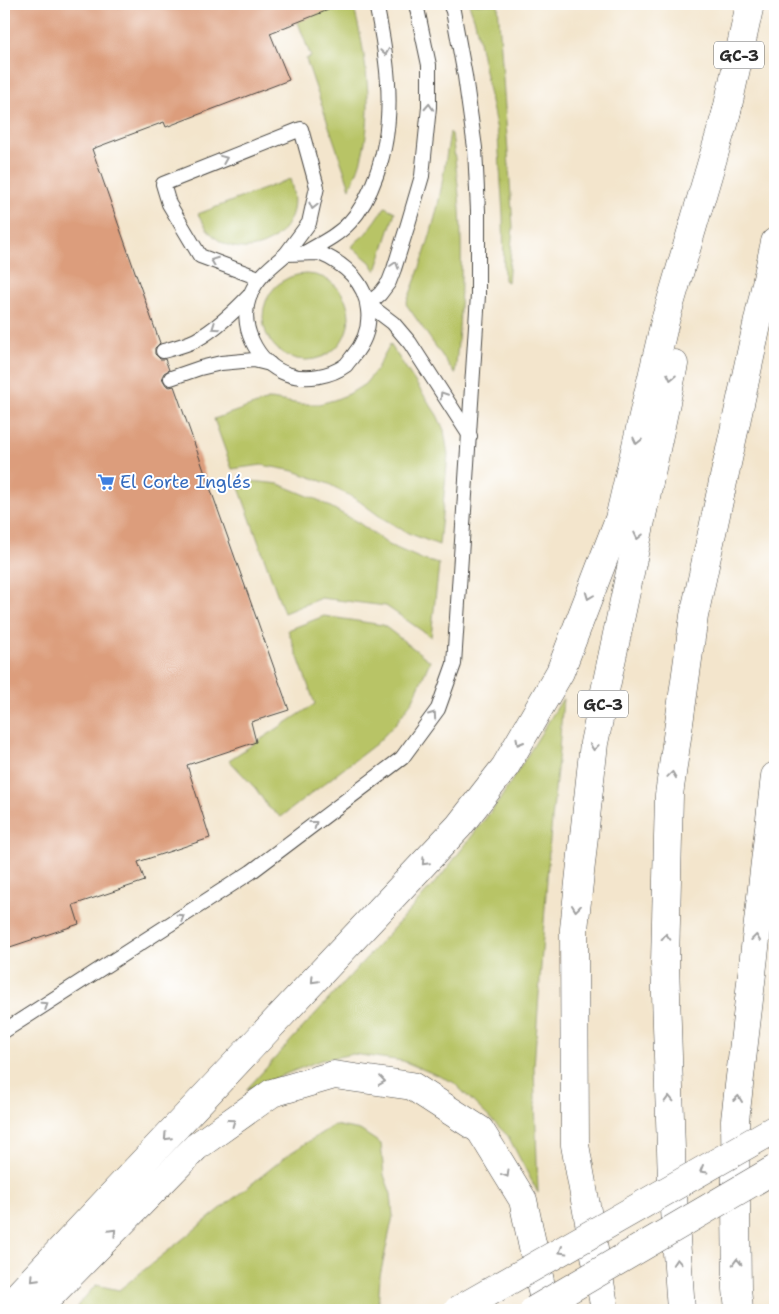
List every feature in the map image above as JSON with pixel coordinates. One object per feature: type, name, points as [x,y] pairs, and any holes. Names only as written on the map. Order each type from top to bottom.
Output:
[{"type":"main road","name":"GC-3","points":[[605,1310],[574,1145],[574,929],[594,743],[750,4]]},
{"type":"main road","points":[[4,1310],[459,826],[504,767],[560,672],[619,518],[665,321],[728,107]]},
{"type":"main road","points":[[681,1310],[672,1181],[665,963],[669,796],[694,616],[775,242]]},
{"type":"main road","points":[[739,1310],[737,1289],[736,1120],[775,776]]},
{"type":"main road","points":[[36,1310],[196,1148],[272,1093],[334,1075],[412,1086],[480,1130],[523,1200],[546,1310]]},
{"type":"main road","points":[[458,1310],[775,1129]]},
{"type":"main road","points":[[534,1310],[775,1169]]},
{"type":"lane","points":[[304,253],[330,239],[349,223],[361,209],[373,186],[382,161],[390,108],[388,72],[376,4]]},
{"type":"lane","points":[[368,304],[380,294],[389,282],[422,176],[429,107],[429,65],[416,4]]},
{"type":"lane","points":[[4,1031],[251,872],[402,758],[438,709],[454,664],[478,295],[478,211],[475,148],[465,76],[453,11],[450,4]]},
{"type":"lane","points":[[163,351],[195,340],[222,323],[250,294],[259,278],[286,254],[309,223],[318,187],[301,129],[163,184],[169,204],[200,256],[259,278]]},
{"type":"lane","points":[[171,378],[221,363],[254,360],[270,364],[288,374],[308,378],[328,374],[346,364],[359,349],[367,330],[369,318],[368,304],[363,289],[344,267],[332,258],[319,253],[286,254]]},
{"type":"lane","points":[[250,294],[246,314],[248,332],[257,350],[270,364]]},
{"type":"lane","points":[[368,304],[393,323],[410,343],[470,436]]},
{"type":"green space","points":[[291,4],[353,4],[362,42],[368,101],[365,141],[360,164],[350,188],[306,59],[311,57]]},
{"type":"green space","points":[[469,4],[498,4],[513,227],[508,282],[504,280],[503,215],[498,136],[475,21]]},
{"type":"green space","points":[[450,132],[452,134],[457,173],[461,224],[460,306],[455,374],[406,304],[435,218]]},
{"type":"green space","points":[[290,179],[294,206],[289,221],[276,237],[267,243],[247,248],[226,244],[211,234],[198,214]]},
{"type":"green space","points":[[385,207],[395,212],[376,271],[370,262],[352,247],[369,230]]},
{"type":"green space","points":[[306,274],[323,277],[337,286],[346,300],[349,317],[346,334],[337,348],[323,357],[306,360],[289,357],[275,348],[266,334],[263,317],[266,300],[275,286],[289,277]]},
{"type":"green space","points":[[390,344],[437,415],[444,430],[448,455],[439,545],[408,533],[329,484],[294,471],[262,465],[232,469],[214,419],[271,399],[300,404],[319,404],[349,394],[365,384],[376,370]]},
{"type":"green space","points":[[251,481],[279,484],[318,500],[359,523],[389,545],[424,560],[439,564],[431,637],[386,606],[321,598],[284,613],[237,482]]},
{"type":"green space","points":[[324,616],[383,625],[430,661],[413,700],[396,723],[377,743],[281,817],[268,807],[256,789],[229,760],[315,704],[288,630]]},
{"type":"green space","points":[[563,698],[549,850],[534,1067],[538,1193],[508,1136],[453,1082],[403,1061],[353,1054],[321,1060],[246,1090],[441,876],[499,801]]},
{"type":"green space","points":[[334,1125],[360,1130],[381,1144],[384,1175],[391,1194],[393,1216],[380,1276],[378,1310],[79,1310],[77,1306],[96,1285],[119,1290],[289,1154]]},
{"type":"building","name":"El Corte Inglés","points":[[4,4],[341,5],[270,33],[289,80],[166,127],[164,122],[92,149],[160,343],[155,348],[155,354],[160,359],[165,359],[169,370],[164,373],[163,380],[166,385],[174,386],[289,710],[251,722],[256,742],[187,765],[210,838],[138,862],[145,881],[73,905],[79,924],[4,949]]},
{"type":"place","name":"El Corte Inglés","points":[[106,482]]}]
